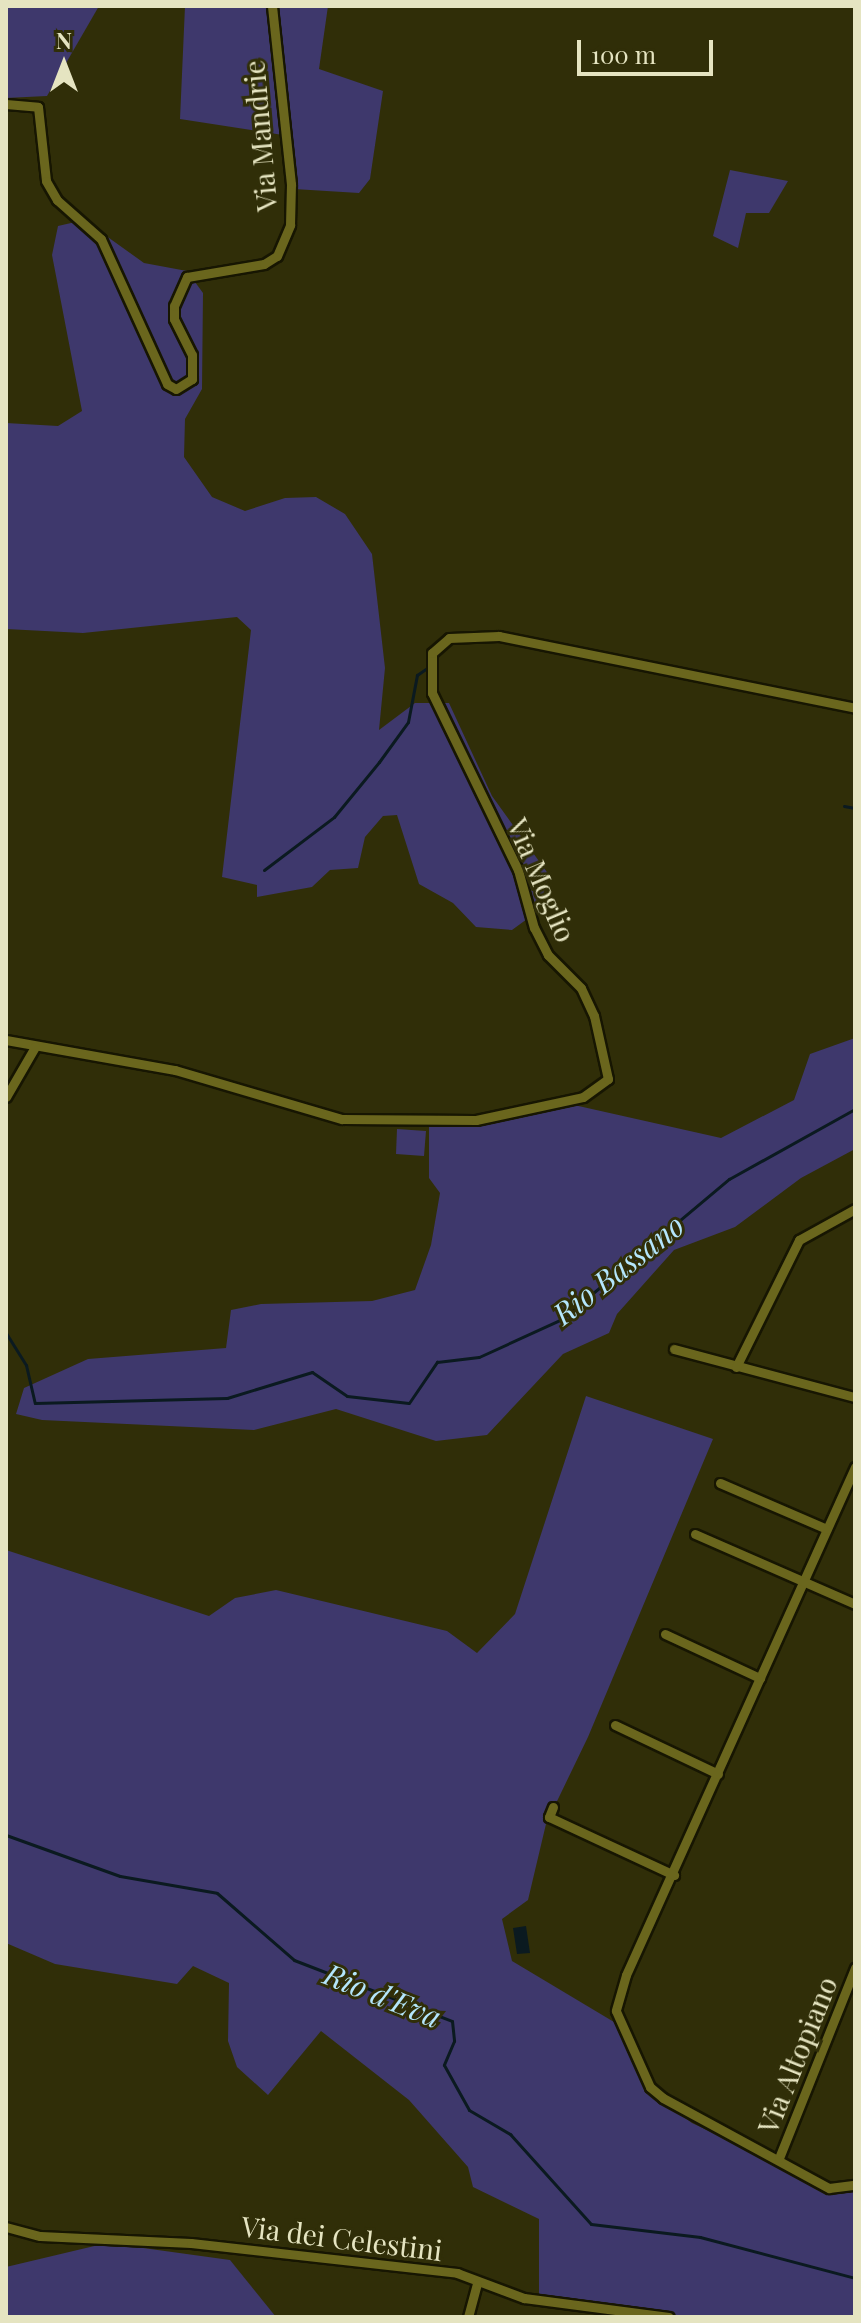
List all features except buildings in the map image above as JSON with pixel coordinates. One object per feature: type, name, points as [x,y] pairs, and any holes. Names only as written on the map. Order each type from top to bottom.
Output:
[{"type":"street","name":"Via Mandrie","points":[[6,104],[38,107],[46,181],[57,200],[101,239],[167,384],[176,389],[192,379],[192,355],[174,319],[174,306],[187,277],[264,264],[277,256],[290,225],[291,184],[272,6]]},
{"type":"street","name":"Via Moglio","points":[[6,1040],[175,1070],[342,1119],[476,1120],[583,1097],[601,1089],[608,1079],[594,1016],[581,988],[548,955],[534,928],[518,870],[432,693],[432,653],[449,638],[499,636],[855,708]]},
{"type":"street","points":[[6,1097],[35,1047]]},
{"type":"street","points":[[736,1367],[799,1240],[855,1209]]},
{"type":"street","points":[[674,1349],[855,1397]]},
{"type":"street","name":"Via Altopiano","points":[[853,1471],[674,1875],[626,1975],[616,2011],[650,2087],[829,2188],[855,2185]]},
{"type":"street","points":[[720,1483],[827,1529]]},
{"type":"street","points":[[695,1534],[855,1604]]},
{"type":"street","points":[[665,1634],[760,1678]]},
{"type":"street","points":[[615,1725],[718,1774]]},
{"type":"street","points":[[553,1807],[549,1817],[674,1875]]},
{"type":"street","name":"Via Altopiano","points":[[779,2158],[855,1968]]},
{"type":"street","name":"Via dei Celestini","points":[[6,2227],[40,2236],[191,2243],[457,2273],[477,2284],[524,2298],[669,2317]]},
{"type":"street","points":[[468,2317],[477,2284]]},
{"type":"shaded area","points":[[6,6],[99,6],[47,96],[6,98]]},
{"type":"shaded area","points":[[185,6],[328,6],[319,69],[383,91],[370,179],[359,193],[294,189],[283,135],[180,119]]},
{"type":"shaded area","points":[[730,170],[788,181],[769,213],[746,213],[738,248],[713,236]]},
{"type":"shaded area","points":[[84,220],[144,263],[187,271],[203,293],[202,389],[185,419],[184,457],[212,497],[245,511],[285,498],[316,497],[345,514],[372,554],[385,668],[379,730],[415,703],[449,703],[492,796],[549,875],[538,911],[512,930],[476,927],[453,903],[419,884],[397,815],[383,816],[365,837],[358,868],[330,870],[312,887],[257,897],[257,885],[222,877],[251,630],[237,617],[83,633],[6,629],[6,423],[58,426],[82,411],[52,255],[58,226]]},
{"type":"shaded area","points":[[855,1038],[855,1149],[801,1178],[735,1227],[674,1250],[617,1314],[609,1333],[563,1354],[487,1435],[436,1441],[336,1409],[254,1430],[42,1420],[16,1414],[24,1388],[88,1359],[226,1348],[231,1310],[261,1304],[372,1301],[415,1290],[431,1245],[440,1193],[429,1178],[429,1126],[574,1105],[721,1138],[794,1100],[810,1054]]},
{"type":"shaded area","points":[[397,1129],[426,1131],[424,1156],[396,1154]]},
{"type":"shaded area","points":[[586,1396],[713,1439],[588,1737],[546,1824],[528,1900],[502,1919],[512,1961],[619,2025],[649,2091],[692,2123],[836,2190],[855,2187],[855,2317],[663,2317],[539,2299],[539,2219],[473,2187],[468,2167],[409,2100],[321,2031],[268,2095],[237,2067],[228,2041],[229,1983],[193,1966],[177,1984],[55,1964],[6,1943],[6,1550],[209,1616],[235,1598],[276,1590],[447,1631],[477,1653],[515,1614]]},
{"type":"shaded area","points":[[526,1926],[530,1953],[517,1954],[513,1928]]},
{"type":"shaded area","points":[[107,2243],[230,2260],[276,2317],[6,2317],[6,2267]]},
{"type":"waterway","points":[[264,870],[334,817],[379,762],[408,722],[417,675],[427,668]]},
{"type":"waterway","points":[[844,806],[855,808]]},
{"type":"waterway","name":"Rio Bassano","points":[[6,1333],[26,1365],[35,1403],[227,1398],[312,1372],[347,1396],[409,1403],[437,1362],[479,1357],[562,1319],[729,1179],[855,1109]]},
{"type":"waterway","name":"Rio d'Eva","points":[[6,1835],[120,1876],[217,1893],[294,1960],[452,2021],[454,2041],[444,2065],[469,2110],[510,2134],[591,2224],[700,2237],[855,2278]]}]
